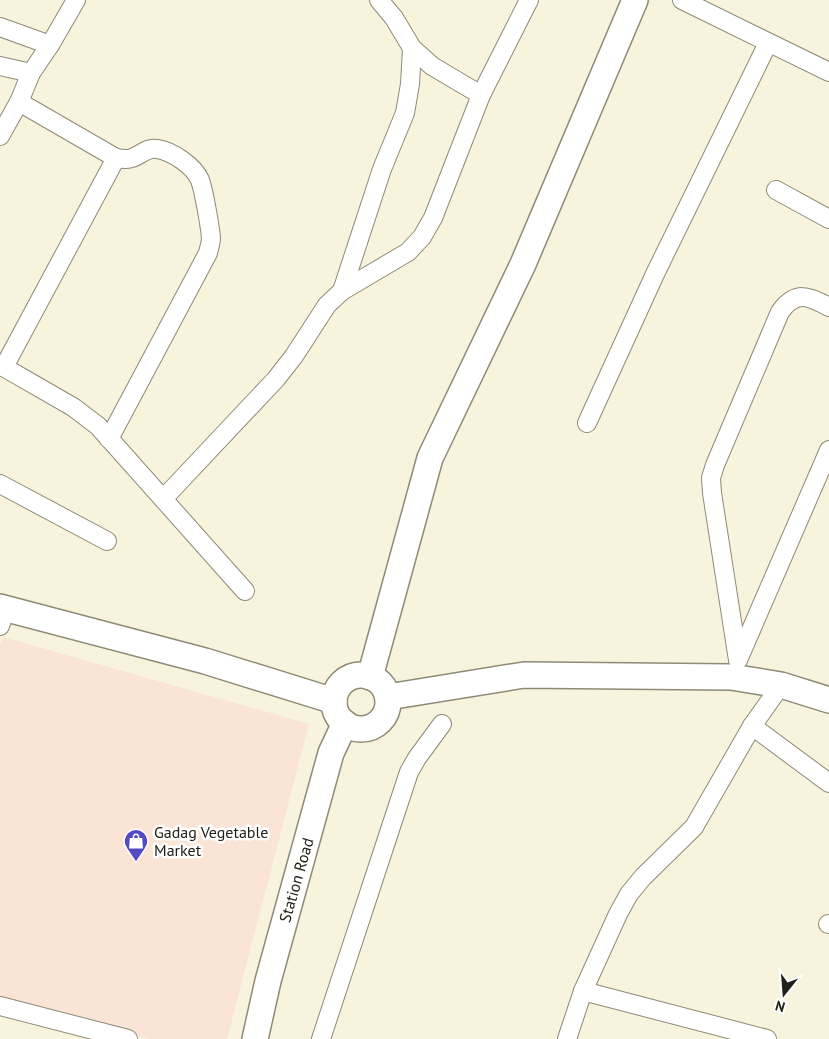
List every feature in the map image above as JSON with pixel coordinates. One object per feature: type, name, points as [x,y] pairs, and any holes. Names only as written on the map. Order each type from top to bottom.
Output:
[{"type":"main road","points":[[370,677],[430,458],[523,264],[635,0]]},
{"type":"main road","points":[[2,614],[205,661],[334,701]]},
{"type":"main road","points":[[388,698],[524,675],[735,668],[829,700]]},
{"type":"main road","points":[[361,675],[370,677],[379,682],[385,689],[388,707],[385,716],[371,728],[353,728],[344,724],[338,717],[334,701],[336,692],[351,677],[361,675]]},
{"type":"main road","name":"Station Road","points":[[259,1037],[268,981],[331,753],[344,724]]},
{"type":"street","points":[[0,136],[19,102],[31,73],[76,0]]},
{"type":"street","points":[[379,0],[394,18],[412,48],[432,66],[481,96]]},
{"type":"street","points":[[163,499],[276,379],[294,356],[327,305],[342,291],[408,252],[422,237],[433,218],[481,96],[529,0]]},
{"type":"street","points":[[682,0],[829,72]]},
{"type":"street","points":[[0,26],[50,45]]},
{"type":"street","points":[[588,423],[655,274],[768,43]]},
{"type":"street","points":[[342,291],[382,169],[405,113],[410,84],[412,48]]},
{"type":"street","points":[[0,66],[31,73]]},
{"type":"street","points":[[19,102],[116,158],[134,158],[156,148],[166,151],[187,164],[200,180],[211,240],[208,253],[109,439]]},
{"type":"street","points":[[116,158],[2,366],[73,407],[98,426],[245,591]]},
{"type":"street","points":[[776,190],[829,218]]},
{"type":"street","points":[[735,668],[711,478],[718,456],[780,312],[788,300],[799,297],[813,299],[829,307]]},
{"type":"street","points":[[735,668],[829,450]]},
{"type":"street","points":[[0,484],[108,541]]},
{"type":"street","points":[[567,1039],[584,991],[618,914],[629,894],[643,877],[694,827],[752,726],[781,684]]},
{"type":"street","points":[[321,1039],[409,772],[442,724]]},
{"type":"street","points":[[752,726],[829,783]]},
{"type":"street","points":[[584,991],[767,1039]]},
{"type":"street","points":[[0,1006],[128,1039]]},
{"type":"shaded area","name":"Gadag Vegetable Market","points":[[3,637],[309,724],[227,1039],[148,1039],[0,1000],[0,646]]},
{"type":"place","name":"Gadag Vegetable Market","points":[[136,862]]}]
